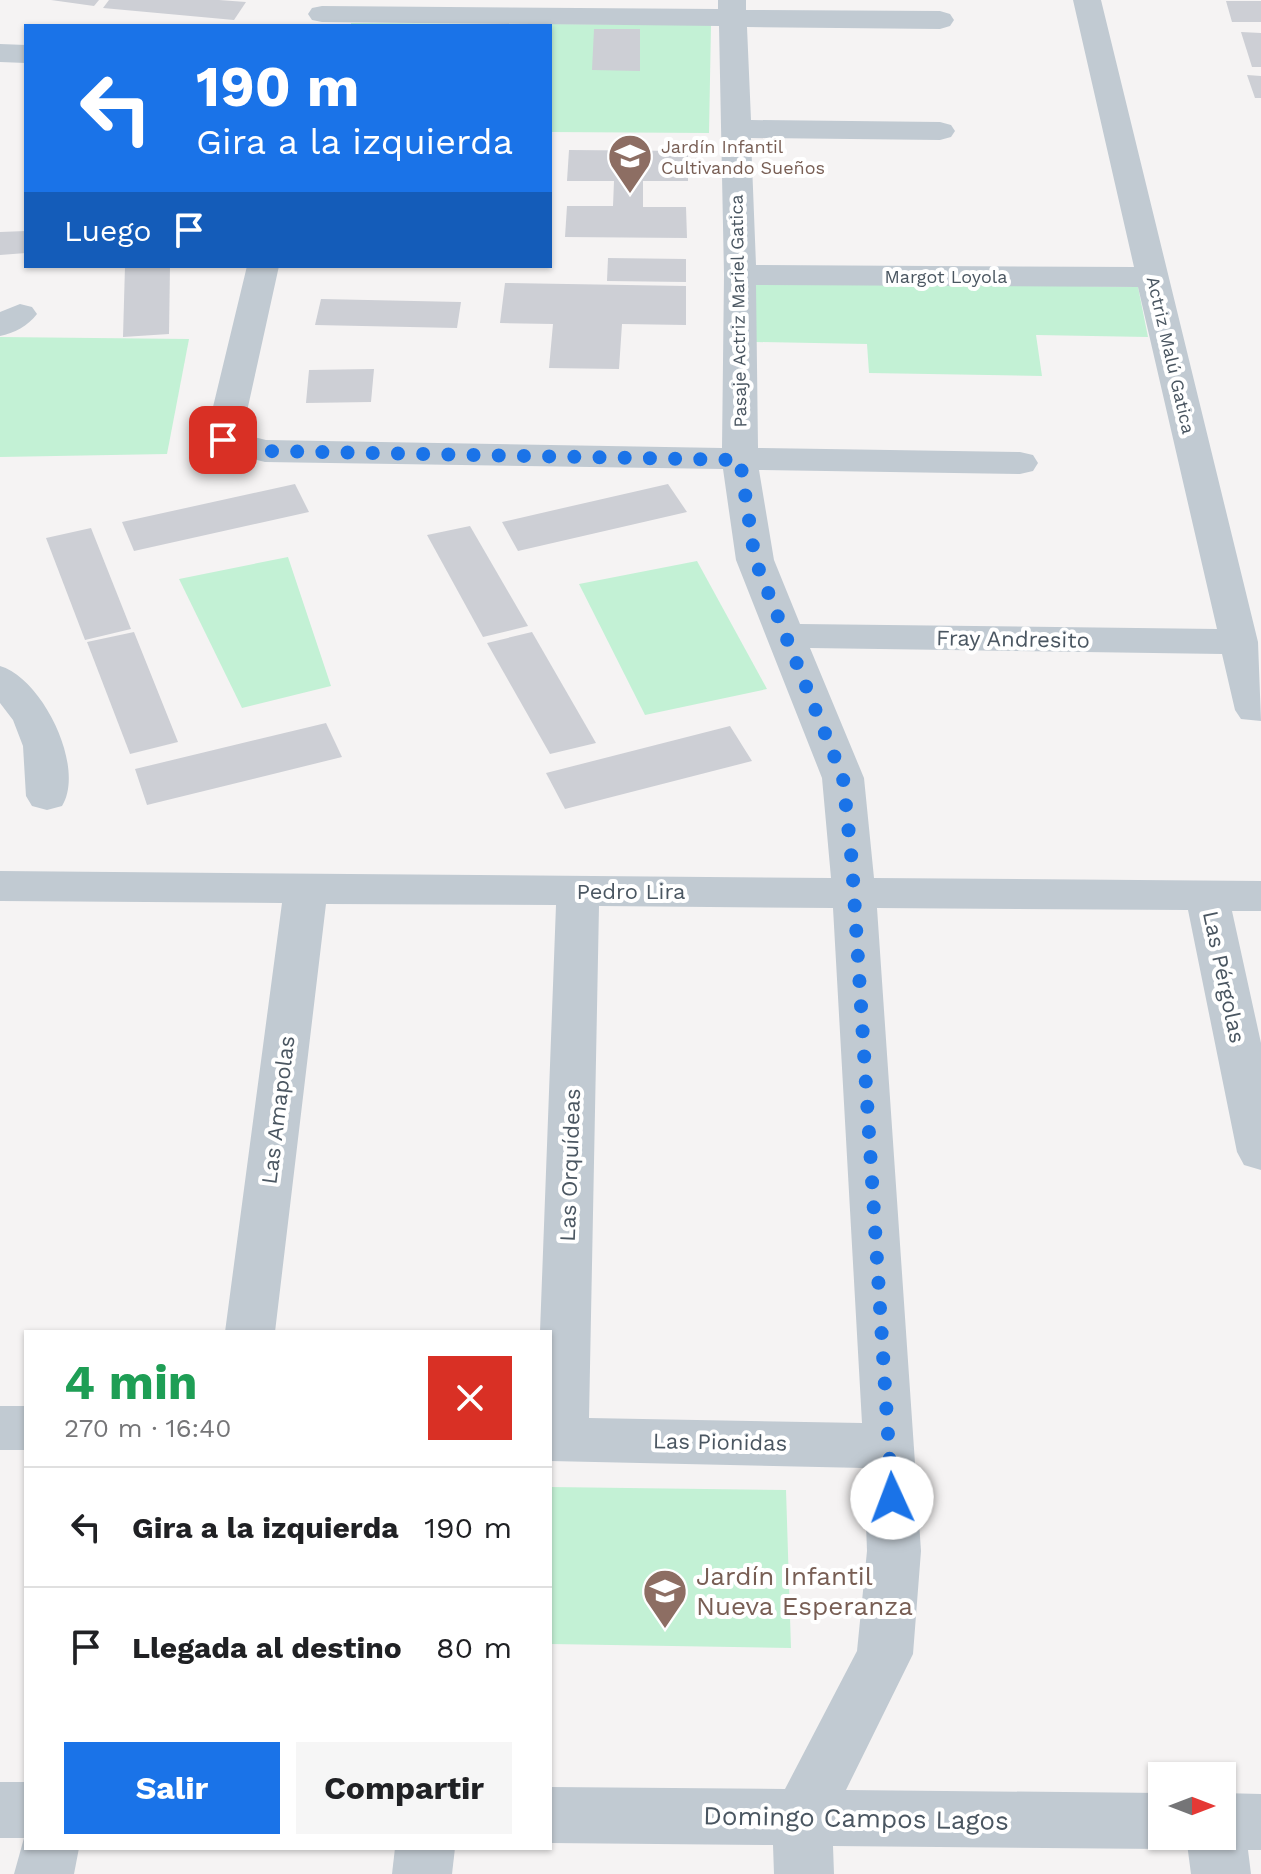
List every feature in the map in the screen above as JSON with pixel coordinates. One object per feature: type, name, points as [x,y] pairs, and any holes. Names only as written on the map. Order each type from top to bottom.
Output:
[{"type":"street","name":"Actriz Malú Gatica","points":[[1087,0],[1255,710]]},
{"type":"street","points":[[322,13],[733,9],[940,20]]},
{"type":"street","name":"Pasaje Actriz Mariel Gatica","points":[[733,9],[740,275],[740,460],[755,560],[843,778],[854,893],[890,1446],[894,1551],[885,1654],[802,1817]]},
{"type":"street","points":[[0,53],[24,54]]},
{"type":"street","points":[[734,129],[940,131]]},
{"type":"street","points":[[263,268],[223,440],[265,451],[1020,463]]},
{"type":"street","name":"Margot Loyola","points":[[740,275],[1152,277]]},
{"type":"street","name":"Fray Andresito","points":[[787,636],[1239,642]]},
{"type":"street","points":[[0,679],[19,699],[38,727],[48,761],[47,796]]},
{"type":"street","name":"Pedro Lira","points":[[0,886],[1261,896]]},
{"type":"street","name":"Las Amapolas","points":[[250,1330],[306,889]]},
{"type":"street","name":"Las Orquídeas","points":[[556,1439],[578,890]]},
{"type":"street","name":"Las Pérgolas","points":[[1207,895],[1261,1152]]},
{"type":"street","points":[[0,1428],[24,1428]]},
{"type":"street","name":"Las Pionidas","points":[[556,1439],[890,1446]]},
{"type":"street","points":[[0,1810],[24,1810]]},
{"type":"street","name":"Domingo Campos Lagos","points":[[552,1815],[1148,1821]]},
{"type":"street","points":[[802,1817],[804,1874]]},
{"type":"street","points":[[1236,1821],[1261,1822]]},
{"type":"street","points":[[44,1874],[49,1850]]},
{"type":"street","points":[[422,1874],[425,1850]]},
{"type":"street","points":[[1218,1850],[1221,1874]]},
{"type":"green space","points":[[351,23],[531,24],[351,24]]},
{"type":"green space","points":[[552,24],[711,25],[709,133],[552,132]]},
{"type":"green space","points":[[756,281],[1138,287],[1148,337],[1036,335],[1042,376],[869,373],[867,344],[756,342]]},
{"type":"green space","points":[[0,337],[189,339],[167,454],[0,457]]},
{"type":"green space","points":[[288,557],[331,686],[242,708],[179,579]]},
{"type":"green space","points":[[697,561],[767,689],[645,715],[579,584]]},
{"type":"green space","points":[[552,1487],[786,1490],[791,1648],[552,1644]]},
{"type":"building","points":[[51,0],[99,0],[94,6]]},
{"type":"building","points":[[109,0],[246,2],[234,20],[103,8]]},
{"type":"building","points":[[1226,1],[1261,1],[1261,22],[1232,22]]},
{"type":"building","points":[[594,29],[640,29],[640,71],[592,70]]},
{"type":"building","points":[[1241,32],[1261,33],[1261,67],[1252,67]]},
{"type":"building","points":[[1247,75],[1261,76],[1261,98],[1255,98]]},
{"type":"building","points":[[569,150],[688,151],[688,181],[643,181],[643,207],[686,207],[687,238],[565,237],[567,206],[613,206],[614,181],[567,181]]},
{"type":"building","points":[[24,231],[24,253],[0,255],[0,232]]},
{"type":"building","points":[[608,258],[686,259],[686,282],[607,281]]},
{"type":"building","points":[[125,268],[170,268],[169,334],[123,337]]},
{"type":"building","points":[[505,283],[686,286],[686,325],[622,324],[619,369],[549,368],[553,324],[500,323]]},
{"type":"building","points":[[321,299],[461,302],[457,328],[315,325]]},
{"type":"building","points":[[374,369],[371,402],[306,403],[309,370]]},
{"type":"building","points":[[295,484],[309,512],[134,551],[122,522]]},
{"type":"building","points":[[668,484],[687,512],[518,551],[502,522]]},
{"type":"building","points":[[470,526],[528,626],[483,637],[427,535]]},
{"type":"building","points":[[91,528],[131,629],[85,640],[46,538]]},
{"type":"building","points":[[134,632],[178,742],[130,754],[87,642]]},
{"type":"building","points":[[532,632],[596,743],[550,754],[487,643]]},
{"type":"building","points":[[326,723],[342,757],[147,805],[135,769]]},
{"type":"building","points":[[730,726],[752,761],[565,809],[546,773]]},
{"type":"place","name":"Jardín Infantil Cultivando Sueños","points":[[630,195]]},
{"type":"place","name":"Jardín Infantil Nueva Esperanza","points":[[665,1630]]},
{"type":"route","points":[[223,440],[265,451],[740,460],[755,560],[843,778],[852,863],[892,1498]]}]
